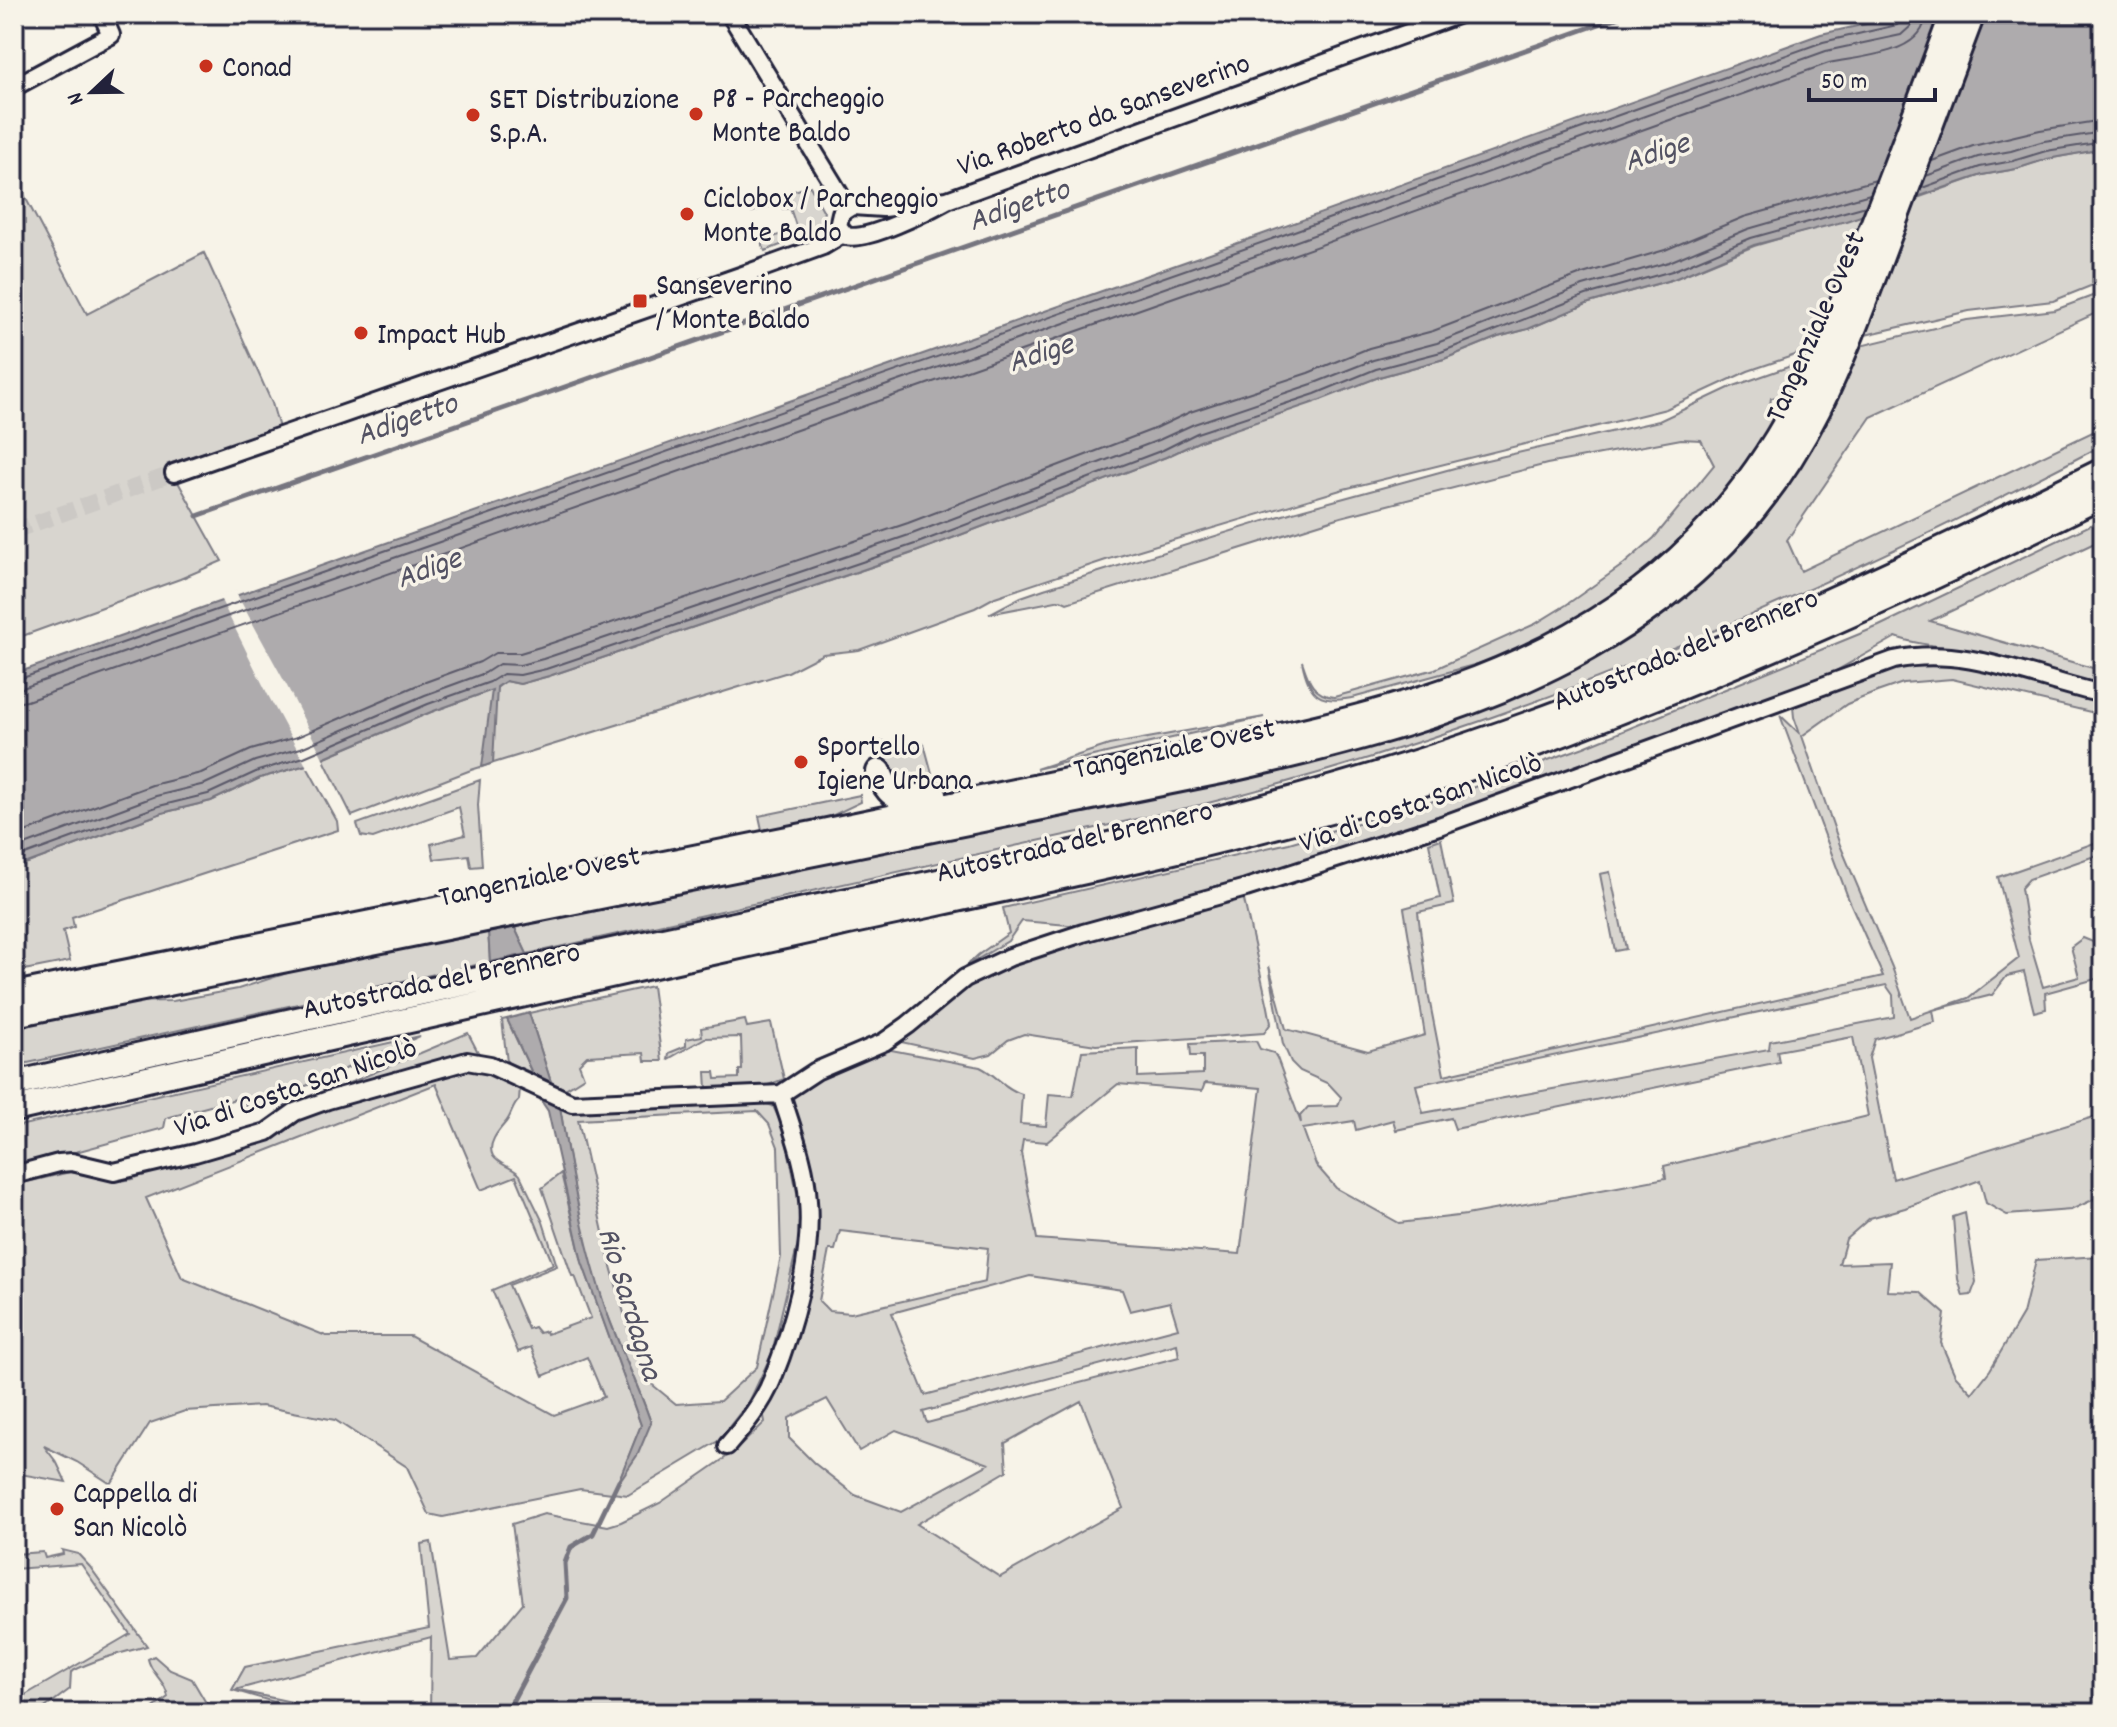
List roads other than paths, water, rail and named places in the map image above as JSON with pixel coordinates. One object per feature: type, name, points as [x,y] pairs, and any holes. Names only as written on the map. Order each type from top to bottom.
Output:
[{"type":"highway","name":"Tangenziale Ovest","points":[[14,1014],[1062,782],[1321,728],[1439,693],[1496,672],[1607,615],[1638,594],[1695,544],[1747,487],[1775,444],[1810,404],[1832,331],[1953,14]]},
{"type":"highway","name":"Tangenziale Ovest","points":[[14,995],[497,908],[1255,764],[1411,724],[1497,693],[1573,657],[1628,624],[1692,574],[1747,516],[1780,472],[1810,404],[1868,292],[1972,14]]},
{"type":"highway","name":"Autostrada del Brennero","points":[[533,980],[1308,796],[1409,765],[1731,645],[1941,551],[2103,471]]},
{"type":"highway","name":"Autostrada del Brennero","points":[[14,1084],[1124,863],[1300,820],[1513,753],[1719,672],[1953,569],[2103,495]]},
{"type":"highway","points":[[879,772],[891,794],[909,799],[1027,777],[1062,782]]},
{"type":"highway","name":"Autostrada del Brennero","points":[[14,1109],[495,988]]},
{"type":"street","points":[[730,14],[852,207],[865,210],[869,227],[864,235]]},
{"type":"street","name":"Via Roberto da Sanseverino","points":[[174,473],[743,275],[823,246],[843,234],[855,238],[923,214],[947,200],[1460,14]]},
{"type":"street","points":[[14,87],[111,35],[104,18]]},
{"type":"street","name":"Via Roberto da Sanseverino","points":[[852,207],[883,208],[947,200]]},
{"type":"street","points":[[843,234],[838,226],[839,217],[852,207]]},
{"type":"street","name":"Via di Costa San Nicolò","points":[[14,1175],[72,1162],[114,1172],[267,1132],[305,1108],[467,1061],[490,1065],[572,1103],[781,1094],[816,1071],[884,1042],[965,978],[1010,957],[1083,933],[1246,888],[1439,826],[1894,660],[1918,655],[1957,656],[2103,694]]},
{"type":"street","points":[[727,1446],[752,1416],[771,1381],[804,1273],[808,1200],[803,1169],[781,1094]]},
{"type":"water","name":"Adige","points":[[1912,14],[2103,14],[2103,149],[1982,175],[1846,221],[1754,245],[1674,279],[1589,303],[1444,359],[1379,377],[1200,441],[1166,457],[918,551],[549,676],[520,684],[506,681],[497,687],[493,763],[482,767],[492,690],[431,712],[306,765],[260,778],[211,801],[162,813],[14,868],[14,674],[1224,248],[1821,34]]},
{"type":"water","points":[[513,924],[527,954],[490,962],[488,929]]},
{"type":"water","points":[[529,1013],[551,1082],[532,1073],[507,1019]]},
{"type":"water","points":[[538,1096],[560,1107],[578,1206],[597,1280],[609,1319],[651,1423],[638,1454],[617,1485],[641,1425],[582,1262],[548,1111]]},
{"type":"waterway","name":"Adigetto","points":[[197,516],[1628,14]]},
{"type":"waterway","name":"Rio Sardagna","points":[[506,1713],[567,1598],[565,1563],[571,1547],[593,1534],[619,1480]]},
{"type":"tunnel","points":[[14,531],[174,473]]},
{"type":"place","name":"Conad","points":[[206,66]]},
{"type":"place","name":"P8 - Parcheggio Monte Baldo","points":[[696,114]]},
{"type":"place","name":"SET Distribuzione S.p.A.","points":[[473,115]]},
{"type":"place","name":"Ciclobox / Parcheggio Monte Baldo","points":[[687,214]]},
{"type":"place","name":"Sanseverino / Monte Baldo","points":[[640,301]]},
{"type":"place","name":"Impact Hub","points":[[361,333]]},
{"type":"place","name":"Sportello Igiene Urbana","points":[[801,762]]},
{"type":"place","name":"Cappella di San Nicolò","points":[[57,1509]]}]
